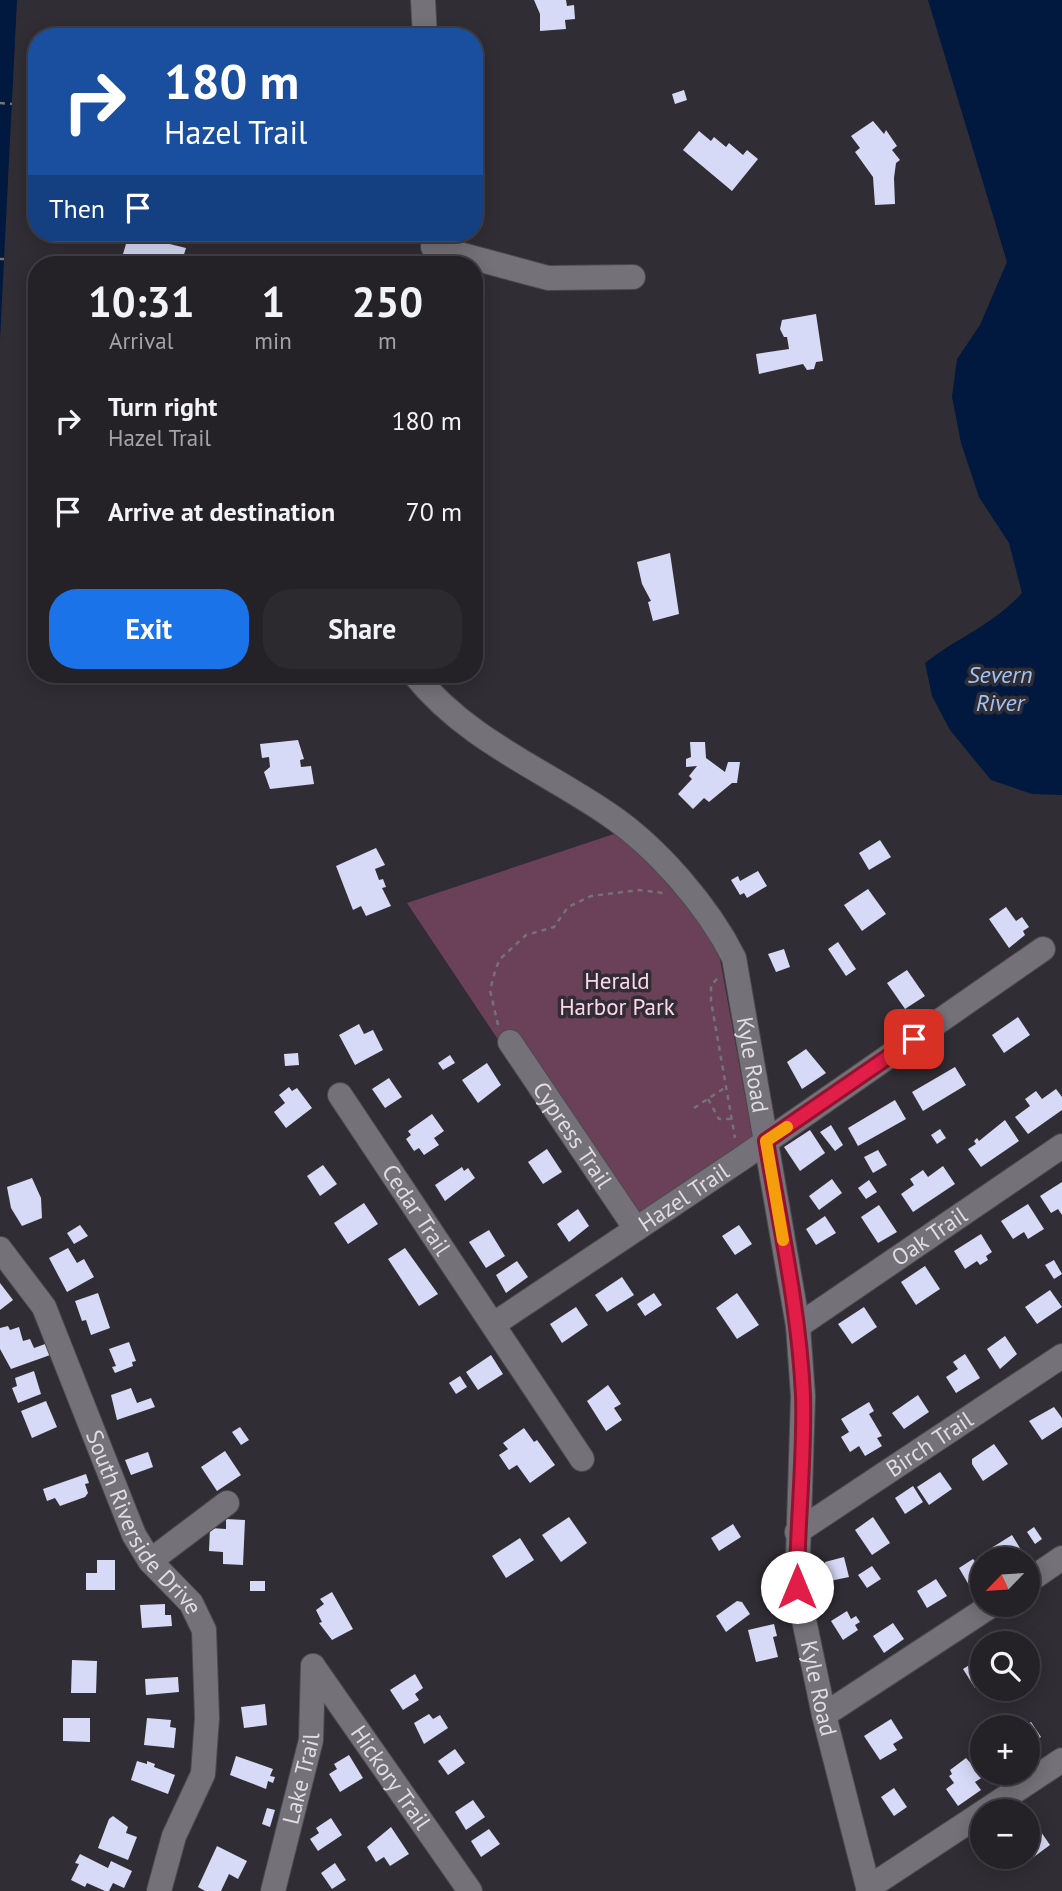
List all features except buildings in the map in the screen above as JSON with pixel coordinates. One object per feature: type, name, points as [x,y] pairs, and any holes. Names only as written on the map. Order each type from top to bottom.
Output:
[{"type":"street","points":[[423,0],[425,28]]},
{"type":"street","points":[[432,248],[463,256]]},
{"type":"street","points":[[483,261],[548,278],[633,277]]},
{"type":"street","name":"Kyle Road","points":[[421,683],[435,700],[489,744],[609,815],[648,845],[719,928],[734,958],[758,1113],[766,1141],[798,1326],[803,1396],[797,1587],[824,1715],[868,1889]]},
{"type":"street","name":"Hazel Trail","points":[[494,1324],[766,1141],[1043,949]]},
{"type":"street","name":"Cypress Trail","points":[[510,1042],[636,1229]]},
{"type":"street","name":"Cedar Trail","points":[[340,1095],[582,1459]]},
{"type":"street","name":"Oak Trail","points":[[798,1326],[1062,1146]]},
{"type":"street","name":"South Riverside Drive","points":[[0,1249],[44,1307],[134,1535],[150,1561],[191,1603],[204,1630],[207,1718],[203,1774],[174,1836],[159,1891]]},
{"type":"street","name":"Birch Trail","points":[[797,1532],[1062,1356]]},
{"type":"street","points":[[150,1561],[227,1503]]},
{"type":"street","points":[[1040,1572],[1062,1558]]},
{"type":"street","points":[[824,1715],[974,1617]]},
{"type":"street","name":"Lake Trail","points":[[273,1891],[311,1740],[313,1666]]},
{"type":"street","name":"Hickory Trail","points":[[313,1666],[470,1891]]},
{"type":"street","points":[[1003,1799],[1062,1760]]},
{"type":"street","points":[[868,1889],[970,1821]]},
{"type":"path","points":[[0,103],[12,104]]},
{"type":"path","points":[[510,1042],[494,1016],[490,990],[500,959],[526,935],[554,927],[568,907],[591,896],[639,890],[668,893],[687,891]]},
{"type":"path","points":[[737,974],[719,978],[711,985],[711,1001],[741,1158]]},
{"type":"path","points":[[695,1108],[726,1087]]},
{"type":"path","points":[[708,1099],[719,1119],[732,1119]]},
{"type":"green space","name":"Herald Harbor Park","points":[[617,833],[633,843],[717,943],[753,1140],[637,1219],[501,1044],[407,903]]},
{"type":"water","points":[[0,0],[17,0],[0,340]]},
{"type":"water","name":"Severn River","points":[[928,0],[1062,0],[1062,795],[1032,794],[991,780],[950,730],[932,696],[925,663],[1000,614],[1022,593],[1009,543],[979,497],[961,443],[952,397],[957,359],[980,325],[1007,262]]},
{"type":"slow traffic","points":[[783,1240],[766,1141],[787,1127]]},
{"type":"route","points":[[797,1587],[803,1396],[798,1326],[766,1141],[914,1039]]}]
